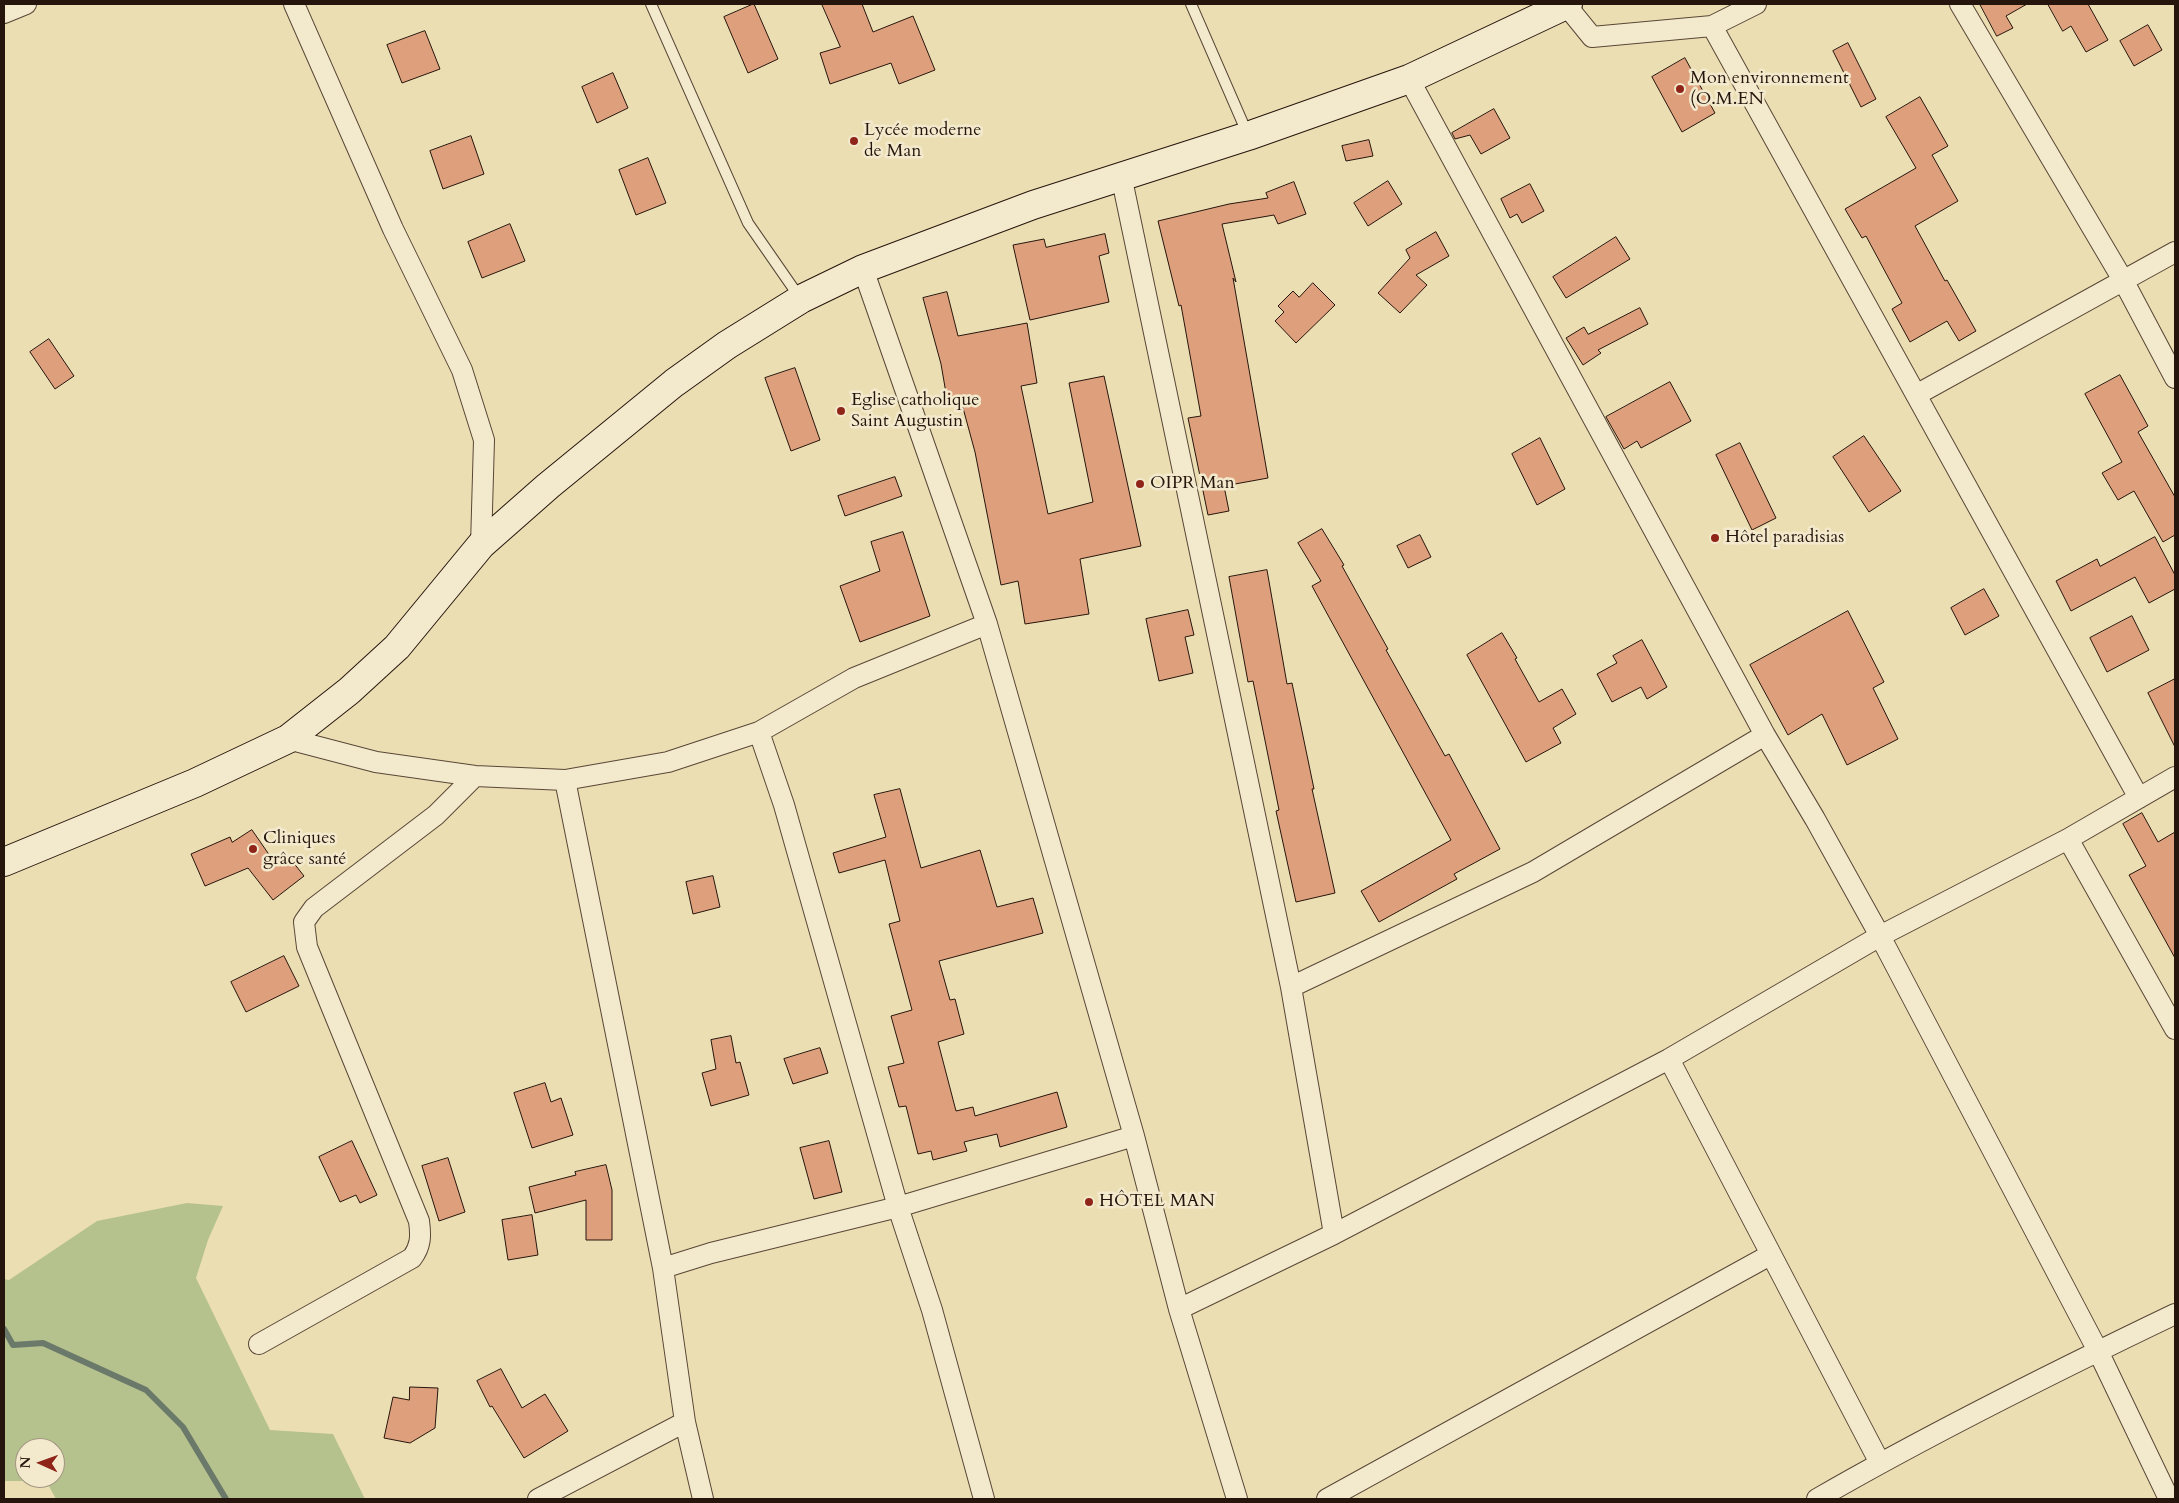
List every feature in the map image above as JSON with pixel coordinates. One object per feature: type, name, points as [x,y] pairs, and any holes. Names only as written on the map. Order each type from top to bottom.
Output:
[{"type":"main road","points":[[4,862],[195,783],[288,739],[349,691],[397,647],[480,545],[548,486],[674,383],[727,345],[801,299],[863,269],[1033,205],[1121,175],[1248,136],[1409,79],[1567,4]]},
{"type":"street","points":[[4,13],[26,4]]},
{"type":"street","points":[[294,4],[393,229],[462,370],[484,440],[480,545]]},
{"type":"street","points":[[1567,4],[1592,37],[1712,26],[1756,4]]},
{"type":"street","points":[[1960,4],[2123,280],[2175,378]]},
{"type":"street","points":[[1712,26],[2139,798]]},
{"type":"street","points":[[1409,79],[1765,735],[1815,819],[1880,936],[2098,1351],[2169,1499]]},
{"type":"street","points":[[1121,175],[1291,987],[1334,1234]]},
{"type":"street","points":[[1916,395],[2175,252]]},
{"type":"street","points":[[863,269],[987,624],[1134,1136],[1180,1308],[1237,1499]]},
{"type":"street","points":[[288,739],[376,762],[475,776],[565,780],[668,762],[759,732],[854,678],[987,624]]},
{"type":"street","points":[[759,732],[786,814],[898,1207],[932,1310],[984,1499]]},
{"type":"street","points":[[1291,987],[1533,872],[1765,735]]},
{"type":"street","points":[[258,1344],[412,1258],[418,1250],[421,1238],[419,1221],[307,947],[304,922],[314,908],[436,816],[475,776]]},
{"type":"street","points":[[1180,1308],[1334,1234],[1669,1059],[1880,936],[2068,839],[2175,777]]},
{"type":"street","points":[[565,780],[663,1268],[686,1422],[703,1499]]},
{"type":"street","points":[[2068,839],[2175,1026]]},
{"type":"street","points":[[1669,1059],[1880,1463]]},
{"type":"street","points":[[663,1268],[711,1253],[898,1207],[1134,1136]]},
{"type":"street","points":[[1327,1499],[1770,1255]]},
{"type":"street","points":[[1817,1499],[1880,1463],[2098,1351],[2175,1314]]},
{"type":"street","points":[[538,1499],[686,1422]]},
{"type":"lane","points":[[651,4],[748,223],[801,299]]},
{"type":"lane","points":[[1191,4],[1248,136]]},
{"type":"green space","points":[[187,1203],[223,1206],[208,1240],[196,1278],[270,1430],[333,1434],[365,1499],[56,1499],[50,1488],[65,1488],[65,1438],[15,1438],[15,1481],[4,1481],[4,1279],[9,1280],[97,1221]]},
{"type":"building","points":[[754,4],[778,59],[748,73],[724,17]]},
{"type":"building","points":[[822,4],[862,4],[873,32],[913,16],[935,70],[899,84],[891,63],[830,84],[820,53],[840,47]]},
{"type":"building","points":[[1980,4],[2027,4],[2006,16],[2013,28],[1997,36]]},
{"type":"building","points":[[2048,4],[2088,4],[2108,40],[2086,52],[2071,26],[2063,31]]},
{"type":"building","points":[[2148,25],[2162,50],[2134,66],[2120,41]]},
{"type":"building","points":[[425,31],[440,69],[402,83],[387,45]]},
{"type":"building","points":[[1848,43],[1876,99],[1861,107],[1833,51]]},
{"type":"building","points":[[1685,58],[1715,113],[1682,132],[1652,77]]},
{"type":"building","points":[[613,73],[628,108],[597,123],[582,87]]},
{"type":"building","points":[[1920,97],[1948,146],[1932,155],[1958,201],[1915,226],[1945,281],[1947,280],[1976,331],[1959,341],[1947,321],[1910,342],[1892,309],[1902,303],[1866,236],[1862,238],[1845,209],[1916,168],[1886,117]]},
{"type":"building","points":[[1494,109],[1510,138],[1481,154],[1470,135],[1455,139],[1452,133]]},
{"type":"building","points":[[471,136],[484,174],[443,189],[430,151]]},
{"type":"building","points":[[1369,140],[1373,156],[1346,161],[1342,146]]},
{"type":"building","points":[[648,158],[666,203],[636,215],[619,170]]},
{"type":"building","points":[[1388,181],[1402,204],[1368,226],[1354,203]]},
{"type":"building","points":[[1294,182],[1306,214],[1278,224],[1274,215],[1222,224],[1236,282],[1233,278],[1268,478],[1224,486],[1229,511],[1208,515],[1188,418],[1201,416],[1181,305],[1179,306],[1158,221],[1229,204],[1268,198],[1266,193]]},
{"type":"building","points":[[1530,184],[1544,211],[1522,223],[1517,214],[1510,218],[1501,199]]},
{"type":"building","points":[[510,224],[525,261],[482,278],[468,242]]},
{"type":"building","points":[[1436,232],[1449,256],[1416,275],[1427,285],[1400,313],[1378,293],[1410,258],[1406,250]]},
{"type":"building","points":[[1105,234],[1109,253],[1099,256],[1109,302],[1030,320],[1013,245],[1044,239],[1046,247]]},
{"type":"building","points":[[1616,237],[1630,259],[1566,298],[1553,277]]},
{"type":"building","points":[[1313,283],[1335,305],[1296,343],[1275,321],[1284,312],[1278,306],[1293,291],[1299,297]]},
{"type":"building","points":[[947,292],[958,336],[1027,323],[1037,383],[1021,386],[1048,514],[1093,502],[1069,383],[1104,376],[1141,546],[1080,559],[1089,614],[1025,624],[1018,581],[1001,585],[975,452],[960,397],[947,399],[941,364],[923,298]]},
{"type":"building","points":[[1640,308],[1648,324],[1598,350],[1601,353],[1583,365],[1566,338],[1584,327],[1588,334]]},
{"type":"building","points":[[49,339],[74,376],[55,389],[30,352]]},
{"type":"building","points":[[795,368],[820,440],[791,451],[765,378]]},
{"type":"building","points":[[2120,375],[2148,426],[2138,432],[2175,497],[2175,535],[2163,542],[2134,491],[2118,500],[2102,473],[2122,462],[2085,394]]},
{"type":"building","points":[[1670,382],[1691,421],[1641,448],[1637,441],[1624,449],[1606,417]]},
{"type":"building","points":[[1864,436],[1901,491],[1869,512],[1833,457]]},
{"type":"building","points":[[1540,438],[1565,489],[1537,505],[1512,454]]},
{"type":"building","points":[[1740,443],[1776,518],[1752,530],[1716,455]]},
{"type":"building","points":[[895,477],[902,496],[845,516],[838,496]]},
{"type":"building","points":[[1322,529],[1344,565],[1342,566],[1388,649],[1386,650],[1445,756],[1449,754],[1500,849],[1454,874],[1457,879],[1379,922],[1361,891],[1451,840],[1312,586],[1321,581],[1298,543]]},
{"type":"building","points":[[903,532],[930,616],[860,642],[840,586],[880,571],[871,542]]},
{"type":"building","points":[[1420,535],[1431,557],[1408,568],[1397,546]]},
{"type":"building","points":[[2155,537],[2175,575],[2175,589],[2149,603],[2135,577],[2071,611],[2056,581],[2097,559],[2100,566]]},
{"type":"building","points":[[1267,570],[1287,684],[1292,683],[1314,789],[1312,789],[1335,893],[1296,902],[1276,811],[1279,810],[1253,681],[1248,682],[1229,577]]},
{"type":"building","points":[[1984,589],[1999,616],[1965,635],[1951,608]]},
{"type":"building","points":[[1188,610],[1194,635],[1185,637],[1193,673],[1159,681],[1146,619]]},
{"type":"building","points":[[1848,611],[1884,682],[1873,688],[1898,739],[1847,765],[1822,714],[1788,735],[1750,665]]},
{"type":"building","points":[[2132,616],[2149,650],[2107,672],[2090,638]]},
{"type":"building","points":[[1502,633],[1539,702],[1562,689],[1576,714],[1553,728],[1561,743],[1526,762],[1467,655]]},
{"type":"building","points":[[1642,640],[1667,687],[1647,699],[1641,687],[1612,702],[1597,674],[1617,663],[1613,656]]},
{"type":"building","points":[[2175,679],[2175,747],[2148,693]]},
{"type":"building","points":[[900,789],[921,868],[980,850],[997,907],[1033,898],[1043,933],[939,961],[950,1000],[955,999],[964,1034],[938,1042],[956,1111],[973,1107],[975,1116],[1057,1092],[1067,1127],[1000,1147],[997,1134],[964,1142],[967,1151],[933,1160],[931,1151],[918,1154],[906,1106],[899,1107],[888,1067],[904,1063],[891,1016],[912,1010],[889,924],[900,921],[885,860],[839,873],[833,853],[886,837],[874,795]]},
{"type":"building","points":[[2142,813],[2158,842],[2175,832],[2175,958],[2129,875],[2146,866],[2123,824]]},
{"type":"building","points":[[252,830],[277,866],[289,857],[304,876],[273,900],[248,868],[205,886],[191,854],[230,837],[232,842]]},
{"type":"building","points":[[713,876],[720,907],[693,914],[686,882]]},
{"type":"building","points":[[284,956],[299,986],[246,1012],[231,982]]},
{"type":"building","points":[[731,1036],[736,1063],[740,1062],[749,1095],[711,1106],[702,1073],[716,1069],[711,1040]]},
{"type":"building","points":[[820,1048],[828,1073],[793,1084],[784,1059]]},
{"type":"building","points":[[545,1083],[551,1102],[561,1098],[573,1135],[532,1148],[514,1093]]},
{"type":"building","points":[[352,1141],[377,1195],[360,1203],[356,1195],[340,1202],[319,1157]]},
{"type":"building","points":[[829,1141],[842,1192],[814,1199],[800,1148]]},
{"type":"building","points":[[448,1158],[465,1212],[439,1221],[422,1166]]},
{"type":"building","points":[[606,1165],[612,1190],[612,1240],[586,1240],[586,1200],[535,1213],[529,1187],[576,1175],[575,1172]]},
{"type":"building","points":[[532,1215],[538,1255],[508,1260],[502,1220]]},
{"type":"building","points":[[501,1369],[522,1408],[545,1394],[568,1431],[524,1458],[492,1406],[490,1407],[477,1381]]},
{"type":"building","points":[[410,1387],[438,1388],[435,1428],[410,1443],[384,1438],[393,1397],[409,1400]]},
{"type":"waterway","points":[[4,1329],[13,1345],[43,1343],[146,1390],[183,1427],[226,1499]]},
{"type":"place","name":"Mon environnement (O.M.EN","points":[[1680,89]]},
{"type":"place","name":"Lycée moderne de Man","points":[[854,141]]},
{"type":"place","name":"Eglise catholique Saint Augustin","points":[[841,411]]},
{"type":"place","name":"OIPR Man","points":[[1140,484]]},
{"type":"place","name":"Hôtel paradisias","points":[[1715,538]]},
{"type":"place","name":"Cliniques grâce santé","points":[[253,849]]},
{"type":"place","name":"HÔTEL MAN","points":[[1089,1202]]}]
